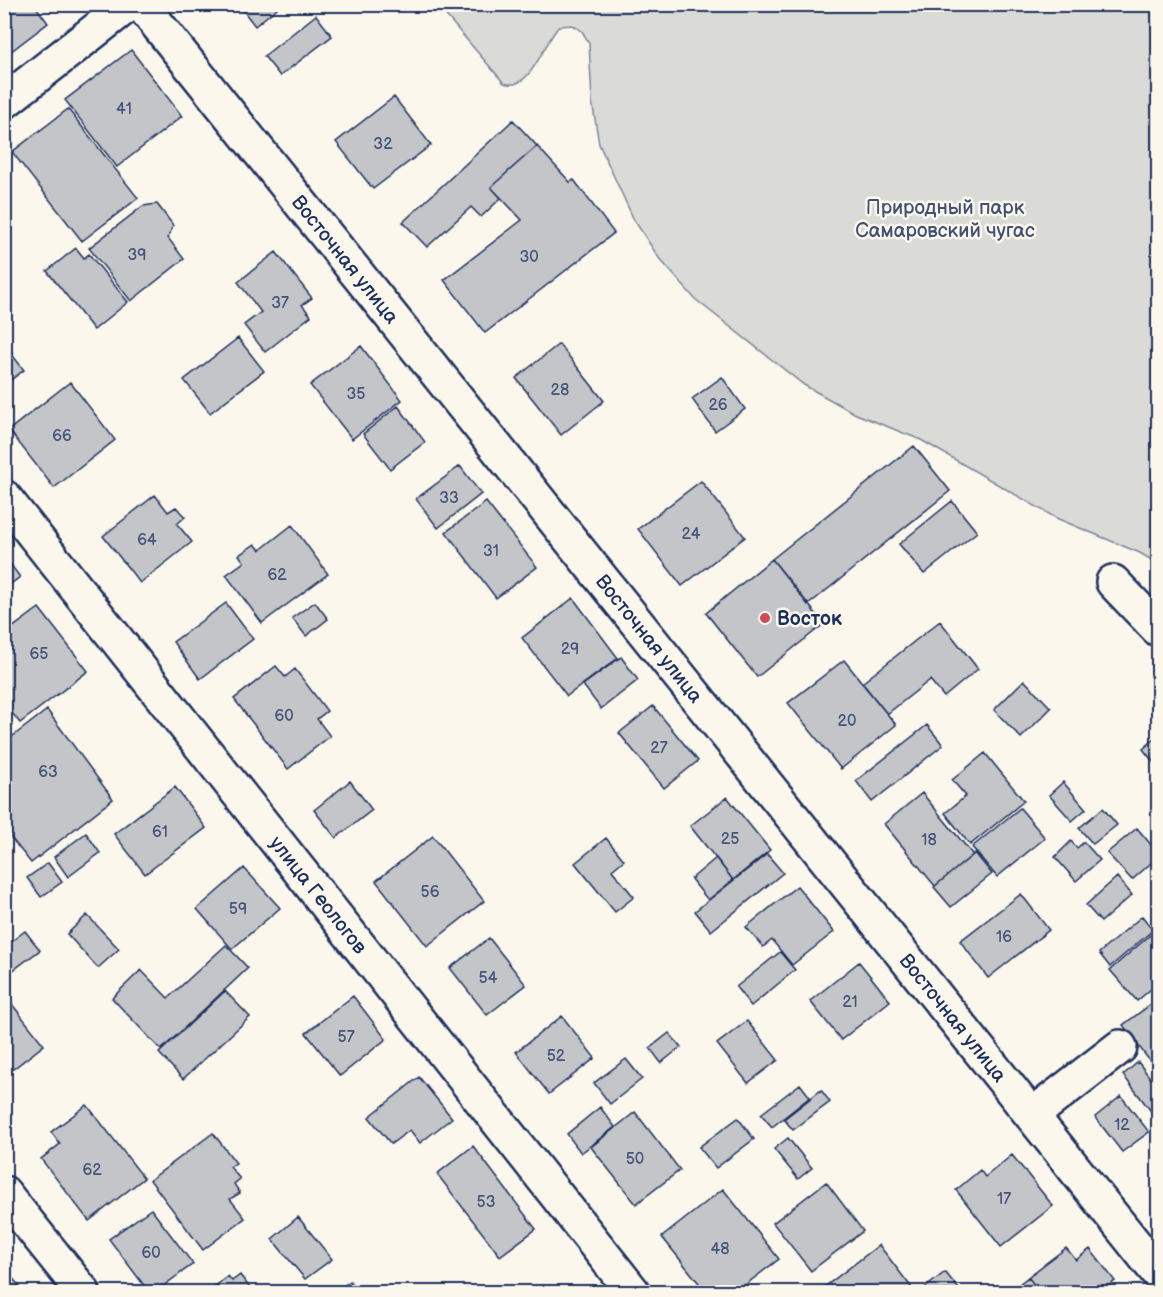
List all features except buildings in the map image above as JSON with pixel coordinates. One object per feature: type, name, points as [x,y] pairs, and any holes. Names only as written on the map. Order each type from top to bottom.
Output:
[{"type":"street","points":[[4,102],[129,4]]},
{"type":"street","name":"Восточная улица","points":[[141,4],[1158,1273]]},
{"type":"street","name":"улица Геологов","points":[[4,497],[633,1293]]},
{"type":"street","points":[[1113,582],[1158,629]]},
{"type":"street","points":[[1032,1115],[1120,1047]]},
{"type":"street","points":[[4,1193],[83,1293]]},
{"type":"green space","name":"Природный парк Самаровский чугас","points":[[437,5],[1158,5],[1158,564],[1140,553],[1056,518],[921,440],[856,414],[804,385],[695,299],[659,258],[634,220],[599,144],[592,101],[589,43],[582,31],[572,25],[559,26],[529,74],[513,84],[504,83]]},
{"type":"place","name":"Восток","points":[[765,618]]}]
